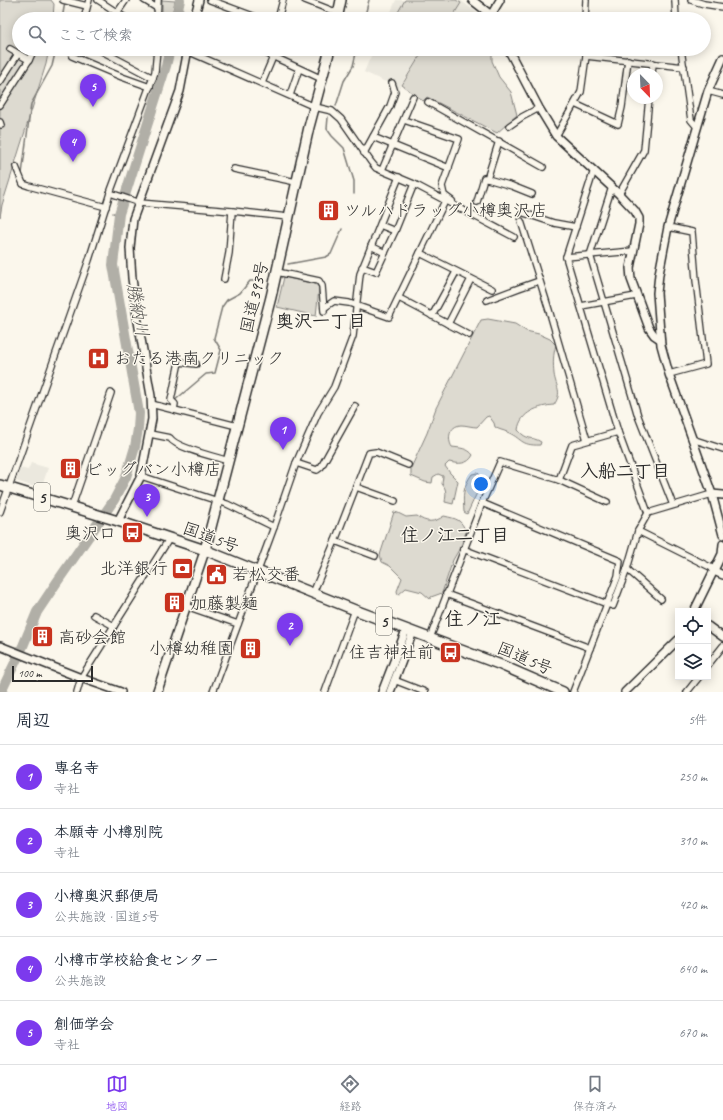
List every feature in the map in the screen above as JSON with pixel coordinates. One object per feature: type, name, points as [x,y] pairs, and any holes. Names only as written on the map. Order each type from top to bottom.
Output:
[{"type":"highway","points":[[339,12],[341,0]]},
{"type":"highway","name":"国道393号","points":[[205,550],[277,272],[309,127],[328,56]]},
{"type":"highway","name":"国道5号","points":[[4,486],[118,520],[169,539],[205,550],[313,594],[501,665],[563,692]]},
{"type":"main road","points":[[156,692],[205,550]]},
{"type":"street","points":[[63,0],[87,6]]},
{"type":"street","points":[[86,12],[89,0]]},
{"type":"street","points":[[98,0],[116,12]]},
{"type":"street","points":[[118,12],[126,0]]},
{"type":"street","points":[[144,0],[157,8]]},
{"type":"street","points":[[157,12],[158,0]]},
{"type":"street","points":[[196,12],[199,0]]},
{"type":"street","points":[[210,0],[242,12]]},
{"type":"street","points":[[280,12],[283,0]]},
{"type":"street","points":[[305,0],[330,12]]},
{"type":"street","points":[[472,0],[486,12]]},
{"type":"street","points":[[494,12],[500,0]]},
{"type":"street","points":[[585,12],[586,0]]},
{"type":"street","points":[[675,0],[676,12]]},
{"type":"street","points":[[691,0],[723,7]]},
{"type":"street","points":[[0,82],[17,56]]},
{"type":"street","points":[[22,56],[29,60]]},
{"type":"street","points":[[0,105],[31,56]]},
{"type":"street","points":[[72,56],[150,87]]},
{"type":"street","points":[[111,56],[153,78]]},
{"type":"street","points":[[0,512],[4,486],[150,87],[155,72],[156,56]]},
{"type":"street","points":[[118,520],[141,476],[152,419],[137,316],[130,248],[133,220],[137,202],[180,91],[185,56]]},
{"type":"street","points":[[202,56],[315,107],[332,111],[341,119],[376,168],[414,184],[514,237]]},
{"type":"street","points":[[512,56],[538,108],[556,136],[612,187],[635,211],[639,218],[630,268],[631,279],[649,328],[654,335],[660,339]]},
{"type":"street","points":[[556,136],[581,92],[586,56],[684,67]]},
{"type":"street","points":[[682,56],[691,120],[697,127]]},
{"type":"street","points":[[262,83],[273,57],[322,79]]},
{"type":"street","points":[[723,58],[708,91],[668,227],[657,292],[660,339],[669,374],[712,494],[723,535]]},
{"type":"street","points":[[575,104],[618,124],[622,107],[628,60]]},
{"type":"street","points":[[653,63],[653,68]]},
{"type":"street","points":[[290,95],[299,69]]},
{"type":"street","points":[[364,152],[390,106],[395,92],[392,83]]},
{"type":"street","points":[[708,91],[723,95]]},
{"type":"street","points":[[382,170],[413,97]]},
{"type":"street","points":[[428,102],[543,167]]},
{"type":"street","points":[[619,194],[644,150],[648,104]]},
{"type":"street","points":[[509,126],[538,108]]},
{"type":"street","points":[[404,120],[459,139],[442,186],[444,195],[457,205],[458,208]]},
{"type":"street","points":[[373,136],[449,168]]},
{"type":"street","points":[[487,180],[499,142]]},
{"type":"street","points":[[16,167],[24,184],[106,207]]},
{"type":"street","points":[[234,169],[296,182]]},
{"type":"street","points":[[594,170],[566,257],[618,432],[648,513]]},
{"type":"street","points":[[213,692],[296,463],[318,413],[334,387],[353,336],[358,286],[362,267],[399,177]]},
{"type":"street","points":[[477,202],[484,178],[512,186],[532,194]]},
{"type":"street","points":[[362,267],[376,272],[414,184]]},
{"type":"street","points":[[612,187],[590,255],[638,416],[673,505]]},
{"type":"street","points":[[111,194],[137,202],[288,217]]},
{"type":"street","points":[[277,272],[319,282],[322,286],[324,310],[334,301],[349,303],[389,317],[445,201]]},
{"type":"street","points":[[224,279],[229,253],[232,211]]},
{"type":"street","points":[[524,213],[554,223],[576,228]]},
{"type":"street","points":[[521,221],[587,440]]},
{"type":"street","points":[[380,226],[395,231]]},
{"type":"street","points":[[668,227],[692,232],[706,364],[669,374]]},
{"type":"street","points":[[371,246],[385,252]]},
{"type":"street","points":[[566,257],[633,251]]},
{"type":"street","points":[[420,253],[492,289]]},
{"type":"street","points":[[432,316],[456,272]]},
{"type":"street","points":[[448,324],[471,279]]},
{"type":"street","points":[[487,300],[539,281]]},
{"type":"street","points":[[581,306],[636,296]]},
{"type":"street","points":[[399,298],[468,335]]},
{"type":"street","points":[[174,409],[175,404],[172,400],[179,362],[196,364]]},
{"type":"street","points":[[72,506],[111,393]]},
{"type":"street","points":[[151,404],[237,426]]},
{"type":"street","points":[[296,463],[317,470],[321,468],[354,406]]},
{"type":"street","points":[[559,480],[572,445],[618,432]]},
{"type":"street","points":[[150,434],[170,438],[172,442],[228,461]]},
{"type":"street","points":[[692,439],[723,449]]},
{"type":"street","points":[[313,594],[369,453],[376,452],[408,465]]},
{"type":"street","points":[[430,638],[463,549],[500,462],[559,480],[607,502]]},
{"type":"street","points":[[141,476],[218,501],[274,527]]},
{"type":"street","points":[[356,487],[395,501]]},
{"type":"street","points":[[463,549],[612,606],[627,569],[638,531],[648,513],[712,494],[723,495]]},
{"type":"street","points":[[482,503],[620,561],[618,576],[573,692]]},
{"type":"street","points":[[638,531],[723,576]]},
{"type":"street","points":[[76,692],[81,678],[169,539]]},
{"type":"street","points":[[335,541],[375,556]]},
{"type":"street","points":[[695,608],[722,554],[723,546]]},
{"type":"street","points":[[627,569],[661,599]]},
{"type":"street","points":[[446,594],[590,648]]},
{"type":"street","points":[[186,606],[238,624]]},
{"type":"street","points":[[324,692],[355,610]]},
{"type":"street","points":[[94,615],[114,626]]},
{"type":"street","points":[[711,628],[723,637]]},
{"type":"street","points":[[390,692],[409,631]]},
{"type":"street","points":[[382,692],[409,631]]},
{"type":"street","points":[[625,692],[675,643]]},
{"type":"street","points":[[0,646],[121,692]]},
{"type":"street","points":[[711,661],[723,646]]},
{"type":"street","points":[[394,680],[425,692]]},
{"type":"street","points":[[687,692],[697,680]]},
{"type":"shaded area","points":[[0,0],[51,0],[54,4],[53,12],[12,12],[12,56],[48,56],[2,205],[0,217]]},
{"type":"shaded area","points":[[162,0],[175,1],[173,12],[162,12]]},
{"type":"shaded area","points":[[396,0],[460,0],[476,12],[391,12]]},
{"type":"shaded area","points":[[405,0],[456,0],[461,3],[455,12],[398,12]]},
{"type":"shaded area","points":[[371,56],[419,56],[399,88],[364,72]]},
{"type":"shaded area","points":[[420,56],[492,56],[492,61],[499,77],[511,92],[517,115],[497,133],[427,97],[423,101],[402,85]]},
{"type":"shaded area","points":[[284,277],[316,284],[319,288],[316,316],[277,307]]},
{"type":"shaded area","points":[[488,319],[515,324],[526,331],[539,334],[550,339],[556,345],[553,367],[558,396],[554,405],[531,411],[526,414],[520,424],[518,430],[524,436],[541,442],[540,445],[525,443],[512,434],[496,428],[489,416],[486,417],[477,427],[461,425],[452,430],[449,437],[452,447],[461,448],[473,455],[466,462],[449,462],[445,466],[458,481],[453,504],[445,502],[446,495],[442,484],[443,476],[438,474],[433,477],[432,483],[425,482],[411,476],[411,468],[427,433],[436,408],[481,320]]},
{"type":"shaded area","points":[[31,463],[48,468],[41,489],[16,481],[20,468],[28,470]]},
{"type":"shaded area","points":[[478,473],[483,478],[483,483],[467,514],[464,512],[463,497],[466,484],[472,474]]},
{"type":"shaded area","points":[[394,512],[406,517],[417,516],[427,521],[437,520],[444,516],[452,518],[458,520],[462,524],[466,532],[461,546],[453,560],[442,593],[431,597],[430,599],[422,592],[406,588],[398,595],[397,591],[402,578],[390,566],[382,562],[380,555]]},
{"type":"waterway","name":"勝納川","points":[[177,12],[180,0]]},
{"type":"waterway","points":[[366,12],[369,0]]},
{"type":"waterway","points":[[63,12],[65,2]]},
{"type":"waterway","points":[[22,174],[31,104],[52,66],[54,56]]},
{"type":"waterway","name":"勝納川","points":[[1,692],[37,612],[114,500],[126,477],[135,447],[139,413],[113,265],[119,214],[168,56]]},
{"type":"waterway","points":[[336,106],[344,81],[353,66],[355,56]]},
{"type":"waterway","points":[[328,117],[327,129],[344,148],[354,181],[354,194]]},
{"type":"waterway","name":"勝納川","points":[[113,213],[119,214]]},
{"type":"waterway","points":[[288,264],[326,257],[331,254],[342,229]]},
{"type":"waterway","points":[[174,401],[206,374],[215,373],[221,350],[214,338],[222,307],[227,300],[240,293],[250,281],[263,281]]},
{"type":"place","name":"創価学会","points":[[93,107]]},
{"type":"place","name":"小樽市学校給食センター","points":[[73,162]]},
{"type":"place","name":"ツルハドラッグ小樽奥沢店","points":[[329,210]]},
{"type":"place","name":"おたる港南クリニック","points":[[98,358]]},
{"type":"place","name":"専名寺","points":[[283,450]]},
{"type":"place","name":"ビッグバン小樽店","points":[[71,469]]},
{"type":"place","name":"小樽奥沢郵便局","points":[[147,517]]},
{"type":"place","name":"奥沢口","points":[[132,533]]},
{"type":"place","name":"北洋銀行","points":[[183,568]]},
{"type":"place","name":"若松交番","points":[[216,574]]},
{"type":"place","name":"加藤製麺","points":[[175,603]]},
{"type":"place","name":"高砂会館","points":[[43,637]]},
{"type":"place","name":"本願寺 小樽別院","points":[[290,646]]},
{"type":"place","name":"小樽幼稚園","points":[[250,648]]},
{"type":"place","name":"住吉神社前","points":[[450,652]]},
{"type":"district","name":"奥沢一丁目","points":[[321,321]]},
{"type":"district","name":"入船二丁目","points":[[625,471]]},
{"type":"district","name":"住ノ江二丁目","points":[[455,535]]},
{"type":"district","name":"住ノ江","points":[[473,618]]}]
